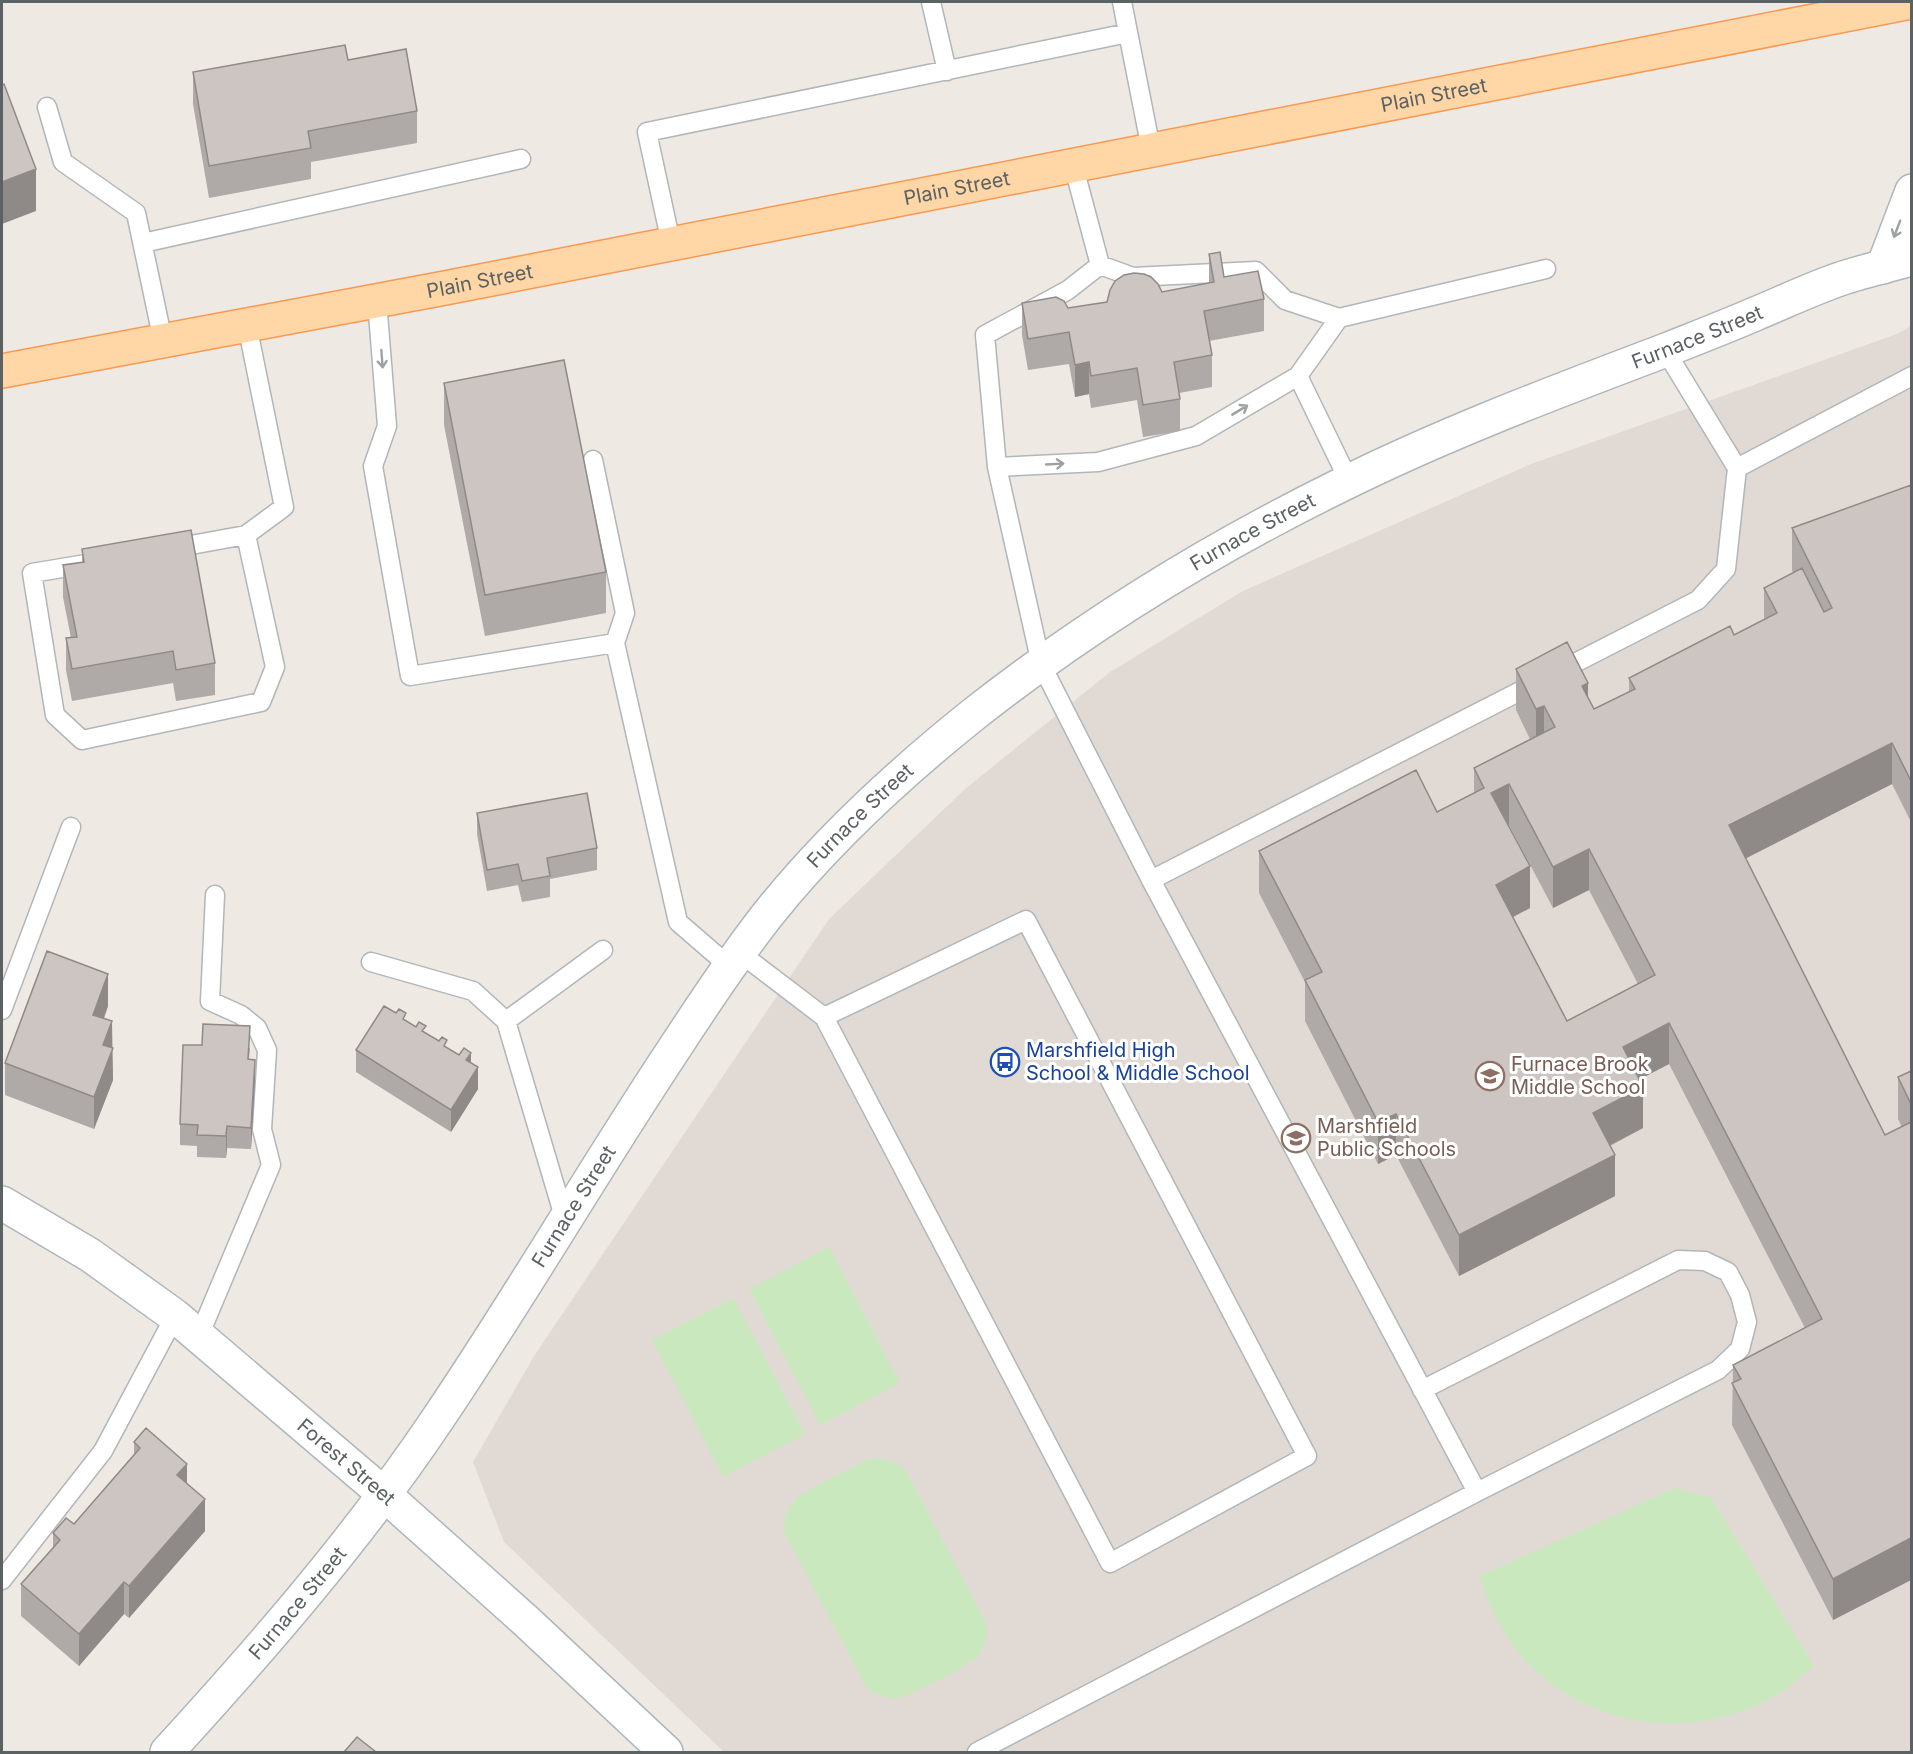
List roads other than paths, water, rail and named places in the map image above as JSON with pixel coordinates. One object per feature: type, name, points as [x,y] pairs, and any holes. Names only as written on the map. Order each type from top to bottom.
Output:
[{"type":"main road","name":"Plain Street","points":[[2,371],[377,301],[1911,2]]},
{"type":"main road","name":"Furnace Street","points":[[167,1752],[295,1608],[386,1495],[440,1416],[640,1100],[768,915],[810,863],[900,776],[948,735],[1041,664],[1119,612],[1265,524],[1349,481],[1501,414],[1841,279],[1897,263],[1911,191]]},
{"type":"main road","name":"Forest Street","points":[[2,1203],[90,1255],[187,1326],[386,1495],[526,1621],[666,1752]]},
{"type":"lane","points":[[931,2],[948,70]]},
{"type":"lane","points":[[1122,2],[1151,149]]},
{"type":"lane","points":[[671,243],[647,132],[1128,33]]},
{"type":"lane","points":[[47,107],[63,162],[136,213],[163,341]]},
{"type":"lane","points":[[143,243],[521,159]]},
{"type":"lane","points":[[1073,164],[1100,265]]},
{"type":"lane","points":[[1100,265],[1133,277],[1256,271],[1285,300],[1339,318],[1546,269]]},
{"type":"lane","points":[[1100,265],[1068,290],[986,335],[997,467],[1041,664],[1151,880],[1477,1492]]},
{"type":"lane","points":[[377,301],[387,426],[373,466],[410,676],[615,643]]},
{"type":"lane","points":[[997,467],[1098,462],[1196,436],[1298,376],[1339,318]]},
{"type":"lane","points":[[156,551],[246,535],[284,507],[247,325]]},
{"type":"lane","points":[[1151,880],[1698,600],[1726,569],[1737,468],[1665,350]]},
{"type":"lane","points":[[1298,376],[1349,481]]},
{"type":"lane","points":[[1737,468],[1911,376]]},
{"type":"lane","points":[[593,460],[625,613],[615,643],[678,922],[824,1017],[1110,1563],[1307,1456],[1026,920],[824,1017]]},
{"type":"lane","points":[[99,561],[32,573],[55,715],[82,740],[261,702],[275,667],[246,535]]},
{"type":"lane","points":[[2,1010],[71,827]]},
{"type":"lane","points":[[2,1580],[103,1451],[187,1326],[271,1165],[262,1129],[267,1050],[257,1028],[241,1015],[210,1001],[215,895]]},
{"type":"lane","points":[[506,1021],[603,950]]},
{"type":"lane","points":[[371,962],[473,991],[506,1021],[565,1220]]},
{"type":"lane","points":[[977,1752],[1477,1492],[1718,1370],[1740,1349],[1747,1322],[1740,1295],[1728,1272],[1705,1261],[1678,1260],[1422,1390]]},
{"type":"place","name":"Marshfield High School & Middle School","points":[[1005,1062]]},
{"type":"place","name":"Furnace Brook Middle School","points":[[1490,1076]]},
{"type":"place","name":"Marshfield Public Schools","points":[[1296,1138]]}]
